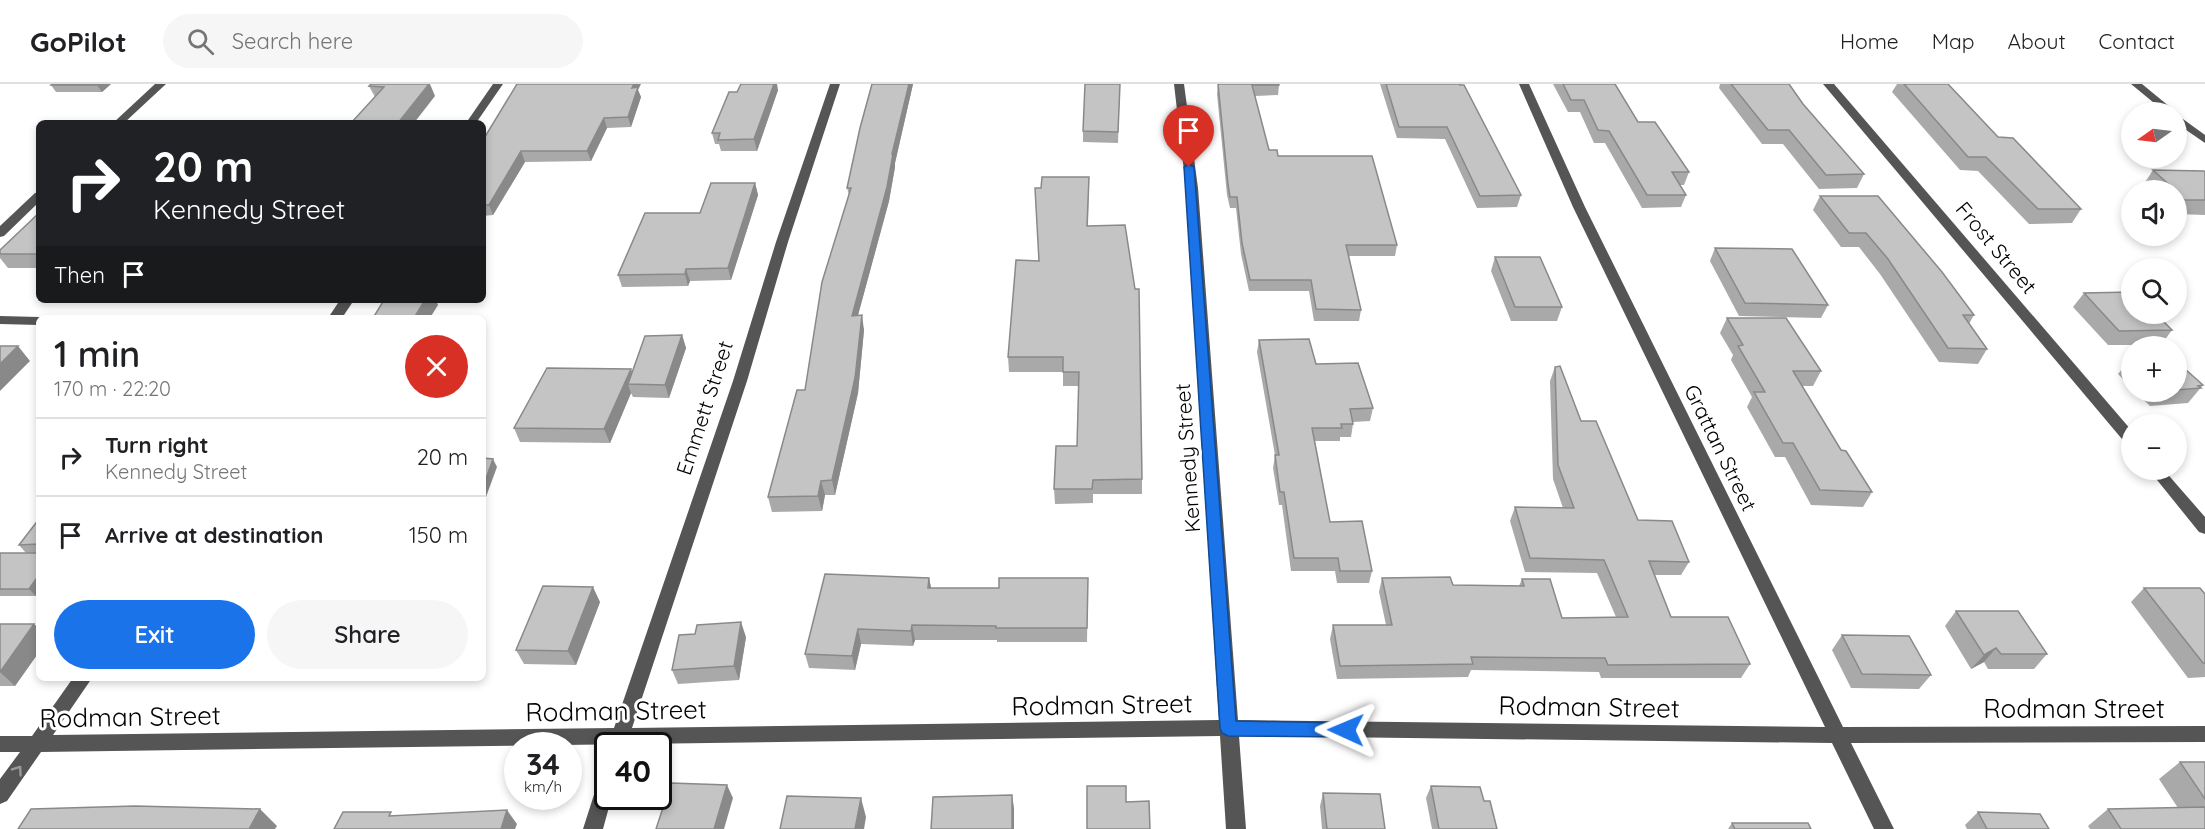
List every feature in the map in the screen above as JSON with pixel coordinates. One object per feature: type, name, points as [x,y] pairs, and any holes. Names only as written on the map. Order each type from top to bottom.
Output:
[{"type":"street","points":[[121,120],[161,84]]},
{"type":"street","points":[[473,120],[498,84]]},
{"type":"street","name":"Emmett Street","points":[[621,732],[740,381],[782,242],[835,84]]},
{"type":"street","name":"Kennedy Street","points":[[1179,84],[1192,188],[1236,829]]},
{"type":"street","name":"Grattan Street","points":[[1524,84],[1584,217],[1884,829]]},
{"type":"street","name":"Frost Street","points":[[1828,84],[2121,428]]},
{"type":"street","points":[[2136,84],[2158,102]]},
{"type":"street","points":[[2187,126],[2205,140]]},
{"type":"street","points":[[0,233],[36,199]]},
{"type":"street","points":[[0,320],[36,321]]},
{"type":"street","points":[[2164,480],[2205,528]]},
{"type":"street","points":[[0,795],[80,681]]},
{"type":"street","name":"Rodman Street","points":[[672,740],[1228,728],[1838,735],[2205,734]]},
{"type":"street","name":"Rodman Street","points":[[0,744],[594,741]]},
{"type":"street","points":[[593,829],[599,810]]},
{"type":"building","points":[[52,84],[99,84],[51,85]]},
{"type":"building","points":[[371,84],[429,84],[400,120],[354,120],[384,87],[369,86]]},
{"type":"building","points":[[517,84],[634,84],[632,88],[638,87],[628,117],[604,118],[587,151],[521,151],[489,205],[486,205],[486,135]]},
{"type":"building","points":[[741,84],[774,84],[754,139],[718,140],[720,133],[712,133],[729,92],[737,92]]},
{"type":"building","points":[[872,84],[909,84],[892,154],[887,187],[852,316],[862,315],[855,378],[832,480],[821,481],[818,496],[768,497],[797,390],[805,390],[822,282],[851,188],[847,188]]},
{"type":"building","points":[[1085,84],[1120,84],[1118,132],[1083,131]]},
{"type":"building","points":[[1218,84],[1279,84],[1252,85],[1269,150],[1277,150],[1278,156],[1372,156],[1397,245],[1346,245],[1361,310],[1316,309],[1311,280],[1250,280],[1242,243],[1237,197],[1230,197]]},
{"type":"building","points":[[1386,84],[1464,85],[1521,195],[1480,196],[1447,127],[1399,127]]},
{"type":"building","points":[[1563,84],[1615,84],[1638,122],[1655,122],[1689,172],[1672,172],[1686,195],[1647,195],[1609,131],[1598,130],[1584,100],[1571,100]]},
{"type":"building","points":[[1731,84],[1789,84],[1803,104],[1864,174],[1826,175],[1789,130],[1768,130]]},
{"type":"building","points":[[1904,84],[1948,84],[1998,137],[2013,138],[2081,209],[2038,209],[1986,157],[1968,157]]},
{"type":"building","points":[[2153,170],[2204,171],[2205,200],[2187,200],[2187,180],[2164,180]]},
{"type":"building","points":[[1042,177],[1089,177],[1087,226],[1125,225],[1135,289],[1139,289],[1142,479],[1093,480],[1092,489],[1054,489],[1056,446],[1077,446],[1079,372],[1063,372],[1063,357],[1008,357],[1016,260],[1039,261],[1035,188],[1041,188]]},
{"type":"building","points":[[711,183],[755,183],[728,268],[686,269],[685,274],[618,275],[645,213],[700,213]]},
{"type":"building","points":[[1820,196],[1878,196],[1942,272],[1974,315],[1963,315],[1987,349],[1948,348],[1888,259],[1866,233],[1849,233]]},
{"type":"building","points":[[36,216],[36,254],[0,254],[0,250]]},
{"type":"building","points":[[1715,248],[1792,249],[1828,305],[1745,303]]},
{"type":"building","points":[[1495,257],[1540,257],[1562,307],[1515,307]]},
{"type":"building","points":[[2121,292],[2121,324],[2166,324],[2172,330],[2119,331],[2084,293]]},
{"type":"building","points":[[382,303],[423,303],[416,315],[375,315]]},
{"type":"building","points":[[1727,318],[1786,318],[1821,371],[1793,371],[1841,450],[1846,451],[1872,492],[1820,490],[1793,443],[1783,443],[1754,392],[1765,392],[1738,346],[1743,345]]},
{"type":"building","points":[[682,335],[665,385],[628,384],[645,336]]},
{"type":"building","points":[[1309,339],[1316,364],[1358,363],[1373,408],[1350,409],[1353,424],[1341,424],[1342,428],[1312,428],[1330,522],[1362,521],[1372,571],[1340,571],[1338,558],[1294,558],[1284,492],[1280,492],[1275,455],[1279,455],[1259,340]]},
{"type":"building","points":[[0,346],[18,346],[0,364]]},
{"type":"building","points":[[1560,366],[1581,421],[1596,421],[1638,520],[1672,521],[1689,562],[1649,561],[1671,617],[1728,617],[1750,664],[1608,665],[1605,658],[1471,657],[1473,664],[1340,666],[1333,625],[1392,625],[1382,578],[1450,577],[1453,585],[1524,586],[1522,579],[1550,579],[1562,618],[1628,617],[1604,560],[1530,558],[1515,507],[1574,508],[1558,465],[1555,367]]},
{"type":"building","points":[[547,368],[631,369],[604,429],[514,428]]},
{"type":"building","points":[[2187,371],[2203,385],[2198,386],[2201,388],[2187,389]]},
{"type":"building","points":[[486,458],[493,459],[486,479]]},
{"type":"building","points":[[36,523],[36,544],[19,545]]},
{"type":"building","points":[[0,553],[36,553],[36,579],[29,589],[0,589]]},
{"type":"building","points":[[825,574],[929,578],[928,588],[999,588],[999,578],[1088,578],[1087,628],[912,625],[911,631],[858,629],[852,656],[805,654]]},
{"type":"building","points":[[543,586],[593,587],[568,651],[516,650]]},
{"type":"building","points":[[2144,588],[2200,588],[2205,594],[2205,663],[2203,663]]},
{"type":"building","points":[[1956,611],[2018,611],[2047,654],[2001,654],[1996,648],[1984,655]]},
{"type":"building","points":[[741,622],[734,666],[672,670],[679,635],[695,634],[697,625]]},
{"type":"building","points":[[0,624],[34,624],[0,672]]},
{"type":"building","points":[[1842,635],[1909,636],[1931,675],[1862,674]]},
{"type":"building","points":[[2180,762],[2205,762],[2205,799]]},
{"type":"building","points":[[672,783],[727,785],[714,829],[656,829],[662,810],[672,810]]},
{"type":"building","points":[[1087,786],[1126,786],[1126,802],[1149,801],[1150,829],[1087,829]]},
{"type":"building","points":[[1431,786],[1480,787],[1484,801],[1490,801],[1497,829],[1439,829]]},
{"type":"building","points":[[1323,793],[1380,794],[1385,829],[1327,829]]},
{"type":"building","points":[[1012,795],[1012,829],[931,829],[933,797]]},
{"type":"building","points":[[787,796],[861,798],[855,829],[780,829]]},
{"type":"building","points":[[135,806],[260,809],[249,829],[18,829],[31,809]]},
{"type":"building","points":[[2205,807],[2205,829],[2121,829],[2108,809]]},
{"type":"building","points":[[507,810],[501,829],[334,829],[343,812],[391,812],[389,816]]},
{"type":"building","points":[[1978,812],[2040,814],[2049,829],[1987,829]]},
{"type":"building","points":[[1732,823],[1808,823],[1811,829],[1735,829]]},
{"type":"route","points":[[1189,167],[1228,728],[1346,730]]}]
